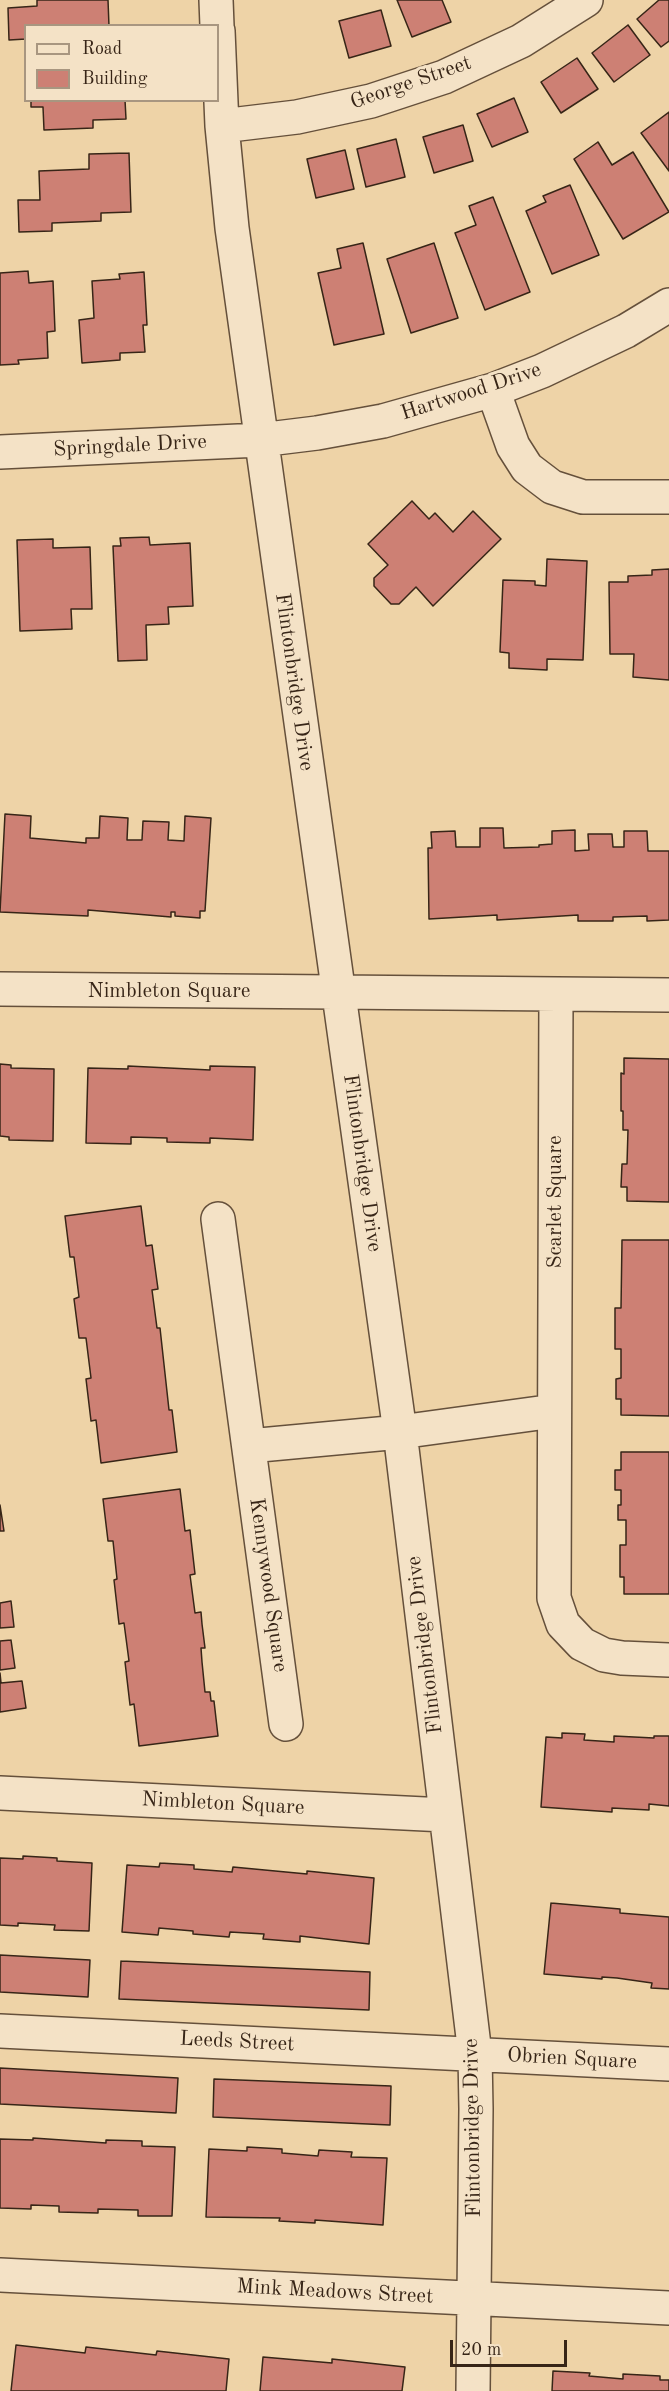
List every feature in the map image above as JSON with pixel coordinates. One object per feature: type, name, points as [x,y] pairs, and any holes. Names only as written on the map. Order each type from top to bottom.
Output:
[{"type":"street","points":[[216,0],[217,24]]},
{"type":"street","name":"George Street","points":[[222,126],[297,117],[371,101],[444,77],[521,41],[586,0]]},
{"type":"street","name":"Flintonbridge Drive","points":[[219,55],[222,126],[232,228],[400,1432],[474,2054],[473,2391]]},
{"type":"street","name":"Hartwood Drive","points":[[260,440],[383,421],[493,390],[542,371],[626,331],[669,305]]},
{"type":"street","points":[[493,390],[513,446],[527,468],[552,488],[584,497],[669,497]]},
{"type":"street","name":"Springdale Drive","points":[[0,452],[260,440]]},
{"type":"street","name":"Nimbleton Square","points":[[0,989],[337,992]]},
{"type":"street","points":[[337,992],[669,995]]},
{"type":"street","name":"Scarlet Square","points":[[556,994],[554,1598],[563,1623],[582,1644],[604,1655],[669,1660]]},
{"type":"street","name":"Kennywood Square","points":[[218,1219],[286,1724]]},
{"type":"street","points":[[249,1446],[400,1432],[554,1411]]},
{"type":"street","name":"Nimbleton Square","points":[[0,1792],[445,1815]]},
{"type":"street","name":"Leeds Street","points":[[0,2031],[474,2054]]},
{"type":"street","name":"Obrien Square","points":[[474,2054],[669,2064]]},
{"type":"street","name":"Mink Meadows Street","points":[[0,2275],[669,2308]]},
{"type":"building","points":[[37,0],[108,0],[109,24],[24,24],[24,39],[9,40],[8,8],[37,6]]},
{"type":"building","points":[[397,0],[442,0],[451,22],[412,37]]},
{"type":"building","points":[[659,0],[669,0],[669,41],[661,47],[637,19]]},
{"type":"building","points":[[381,10],[391,46],[349,58],[339,21]]},
{"type":"building","points":[[628,25],[650,55],[614,82],[592,53]]},
{"type":"building","points":[[577,58],[598,89],[561,113],[541,82]]},
{"type":"building","points":[[514,98],[528,132],[492,147],[477,114]]},
{"type":"building","points":[[31,102],[125,102],[126,119],[93,120],[93,128],[44,130],[43,107],[31,107]]},
{"type":"building","points":[[669,112],[669,171],[641,133]]},
{"type":"building","points":[[463,125],[473,161],[434,173],[423,137]]},
{"type":"building","points":[[396,139],[405,177],[366,187],[357,149]]},
{"type":"building","points":[[598,142],[612,165],[633,152],[669,212],[623,239],[574,159]]},
{"type":"building","points":[[345,150],[354,189],[316,198],[307,159]]},
{"type":"building","points":[[129,153],[131,212],[101,213],[101,221],[52,223],[52,231],[19,232],[18,200],[40,200],[39,171],[89,169],[89,154]]},
{"type":"building","points":[[570,185],[599,255],[552,274],[526,211],[546,202],[543,196]]},
{"type":"building","points":[[493,197],[530,292],[485,310],[455,233],[476,225],[469,206]]},
{"type":"building","points":[[363,243],[384,334],[334,345],[318,273],[341,268],[337,249]]},
{"type":"building","points":[[434,243],[458,318],[411,333],[387,259]]},
{"type":"building","points":[[28,271],[29,283],[53,281],[55,331],[47,332],[48,358],[18,360],[19,364],[0,365],[0,273]]},
{"type":"building","points":[[144,272],[147,325],[143,325],[145,352],[120,353],[120,360],[82,363],[79,320],[94,318],[92,281],[120,279],[119,274]]},
{"type":"building","points":[[412,501],[429,519],[435,513],[453,532],[473,511],[501,539],[433,606],[416,587],[399,604],[391,604],[374,586],[374,578],[388,565],[368,544]]},
{"type":"building","points":[[149,537],[150,545],[190,543],[193,606],[168,607],[169,624],[146,625],[147,660],[118,661],[113,546],[121,546],[120,538]]},
{"type":"building","points":[[53,539],[53,548],[90,547],[92,609],[71,609],[72,629],[20,631],[17,540]]},
{"type":"building","points":[[547,559],[587,561],[583,660],[547,659],[547,670],[509,668],[509,653],[500,652],[503,580],[535,581],[535,585],[546,586]]},
{"type":"building","points":[[669,569],[669,680],[633,677],[634,654],[610,654],[609,582],[628,582],[628,576],[652,575],[652,570]]},
{"type":"building","points":[[5,814],[31,816],[30,838],[86,843],[86,838],[99,838],[100,816],[128,818],[127,840],[142,840],[143,821],[169,822],[168,840],[184,841],[185,816],[211,818],[205,911],[200,911],[200,918],[175,916],[175,912],[171,912],[171,917],[88,910],[88,916],[0,912]]},
{"type":"building","points":[[480,828],[503,828],[504,848],[539,847],[539,845],[552,844],[552,831],[575,830],[575,851],[589,850],[588,834],[612,834],[613,847],[624,847],[624,831],[647,831],[648,851],[669,851],[669,920],[647,921],[647,916],[613,917],[613,921],[578,921],[578,915],[497,920],[497,915],[429,919],[428,848],[432,848],[431,832],[455,831],[456,847],[480,847]]},
{"type":"building","points":[[624,1058],[669,1059],[669,1202],[627,1201],[627,1187],[621,1187],[622,1164],[627,1164],[628,1130],[623,1130],[623,1111],[621,1111],[621,1073],[624,1074]]},
{"type":"building","points":[[0,1064],[11,1065],[11,1068],[54,1069],[53,1141],[9,1140],[9,1137],[0,1136]]},
{"type":"building","points":[[128,1066],[210,1070],[210,1066],[255,1067],[253,1140],[210,1138],[210,1143],[167,1142],[167,1138],[131,1137],[131,1144],[86,1143],[88,1068],[128,1069]]},
{"type":"building","points":[[141,1206],[146,1246],[152,1245],[158,1289],[152,1290],[157,1328],[160,1328],[169,1410],[172,1410],[177,1452],[101,1463],[96,1420],[91,1421],[86,1379],[91,1378],[86,1338],[79,1338],[74,1299],[79,1297],[74,1257],[70,1257],[65,1216]]},
{"type":"building","points":[[622,1240],[669,1240],[669,1416],[621,1415],[621,1399],[616,1399],[616,1379],[621,1378],[621,1349],[615,1349],[615,1308],[621,1308]]},
{"type":"building","points":[[621,1452],[669,1452],[669,1594],[624,1594],[624,1577],[620,1577],[620,1545],[626,1545],[626,1520],[618,1520],[621,1490],[615,1490],[615,1470],[621,1470]]},
{"type":"building","points":[[180,1489],[185,1531],[190,1530],[195,1574],[190,1575],[195,1613],[201,1612],[205,1648],[201,1648],[205,1692],[210,1692],[211,1701],[214,1701],[218,1736],[139,1746],[134,1704],[130,1705],[125,1662],[129,1661],[124,1623],[119,1624],[114,1580],[117,1579],[113,1541],[108,1541],[103,1499]]},
{"type":"building","points":[[0,1505],[4,1531],[0,1531]]},
{"type":"building","points":[[11,1601],[14,1627],[0,1628],[0,1603]]},
{"type":"building","points":[[11,1640],[15,1668],[0,1670],[0,1641]]},
{"type":"building","points":[[0,1673],[1,1683],[22,1681],[26,1708],[0,1712]]},
{"type":"building","points":[[562,1733],[585,1734],[584,1740],[614,1742],[614,1736],[654,1738],[654,1736],[669,1736],[669,1806],[649,1804],[649,1810],[612,1808],[612,1812],[541,1807],[546,1737],[562,1738]]},
{"type":"building","points":[[23,1856],[92,1863],[89,1931],[54,1930],[55,1925],[18,1923],[18,1926],[0,1925],[0,1858],[23,1859]]},
{"type":"building","points":[[160,1863],[194,1865],[194,1869],[232,1872],[233,1867],[374,1878],[369,1944],[300,1936],[300,1942],[263,1939],[264,1934],[230,1932],[229,1937],[159,1928],[158,1935],[122,1932],[127,1865],[159,1867]]},
{"type":"building","points":[[551,1903],[620,1909],[620,1913],[669,1917],[669,1989],[651,1988],[652,1983],[617,1978],[602,1977],[602,1979],[544,1974]]},
{"type":"building","points":[[0,1955],[90,1960],[88,1997],[0,1992]]},
{"type":"building","points":[[121,1961],[370,1972],[369,2010],[119,1999]]},
{"type":"building","points":[[0,2068],[178,2078],[176,2113],[0,2104]]},
{"type":"building","points":[[214,2079],[391,2086],[390,2125],[213,2117]]},
{"type":"building","points":[[33,2138],[106,2143],[106,2140],[142,2141],[142,2146],[175,2147],[172,2216],[138,2216],[138,2210],[98,2209],[98,2213],[59,2212],[59,2206],[31,2205],[31,2209],[0,2208],[0,2139],[33,2140]]},
{"type":"building","points":[[247,2147],[282,2149],[282,2153],[318,2156],[319,2150],[352,2152],[351,2157],[387,2158],[383,2225],[315,2220],[315,2223],[279,2221],[280,2218],[206,2217],[209,2149],[247,2151]]},
{"type":"building","points":[[16,2345],[85,2353],[86,2347],[156,2355],[157,2351],[229,2359],[226,2391],[11,2391]]},
{"type":"building","points":[[263,2357],[332,2363],[332,2359],[405,2367],[402,2391],[260,2391]]},
{"type":"building","points":[[553,2371],[590,2373],[589,2376],[623,2379],[623,2374],[660,2376],[660,2380],[669,2380],[669,2391],[552,2391]]}]
